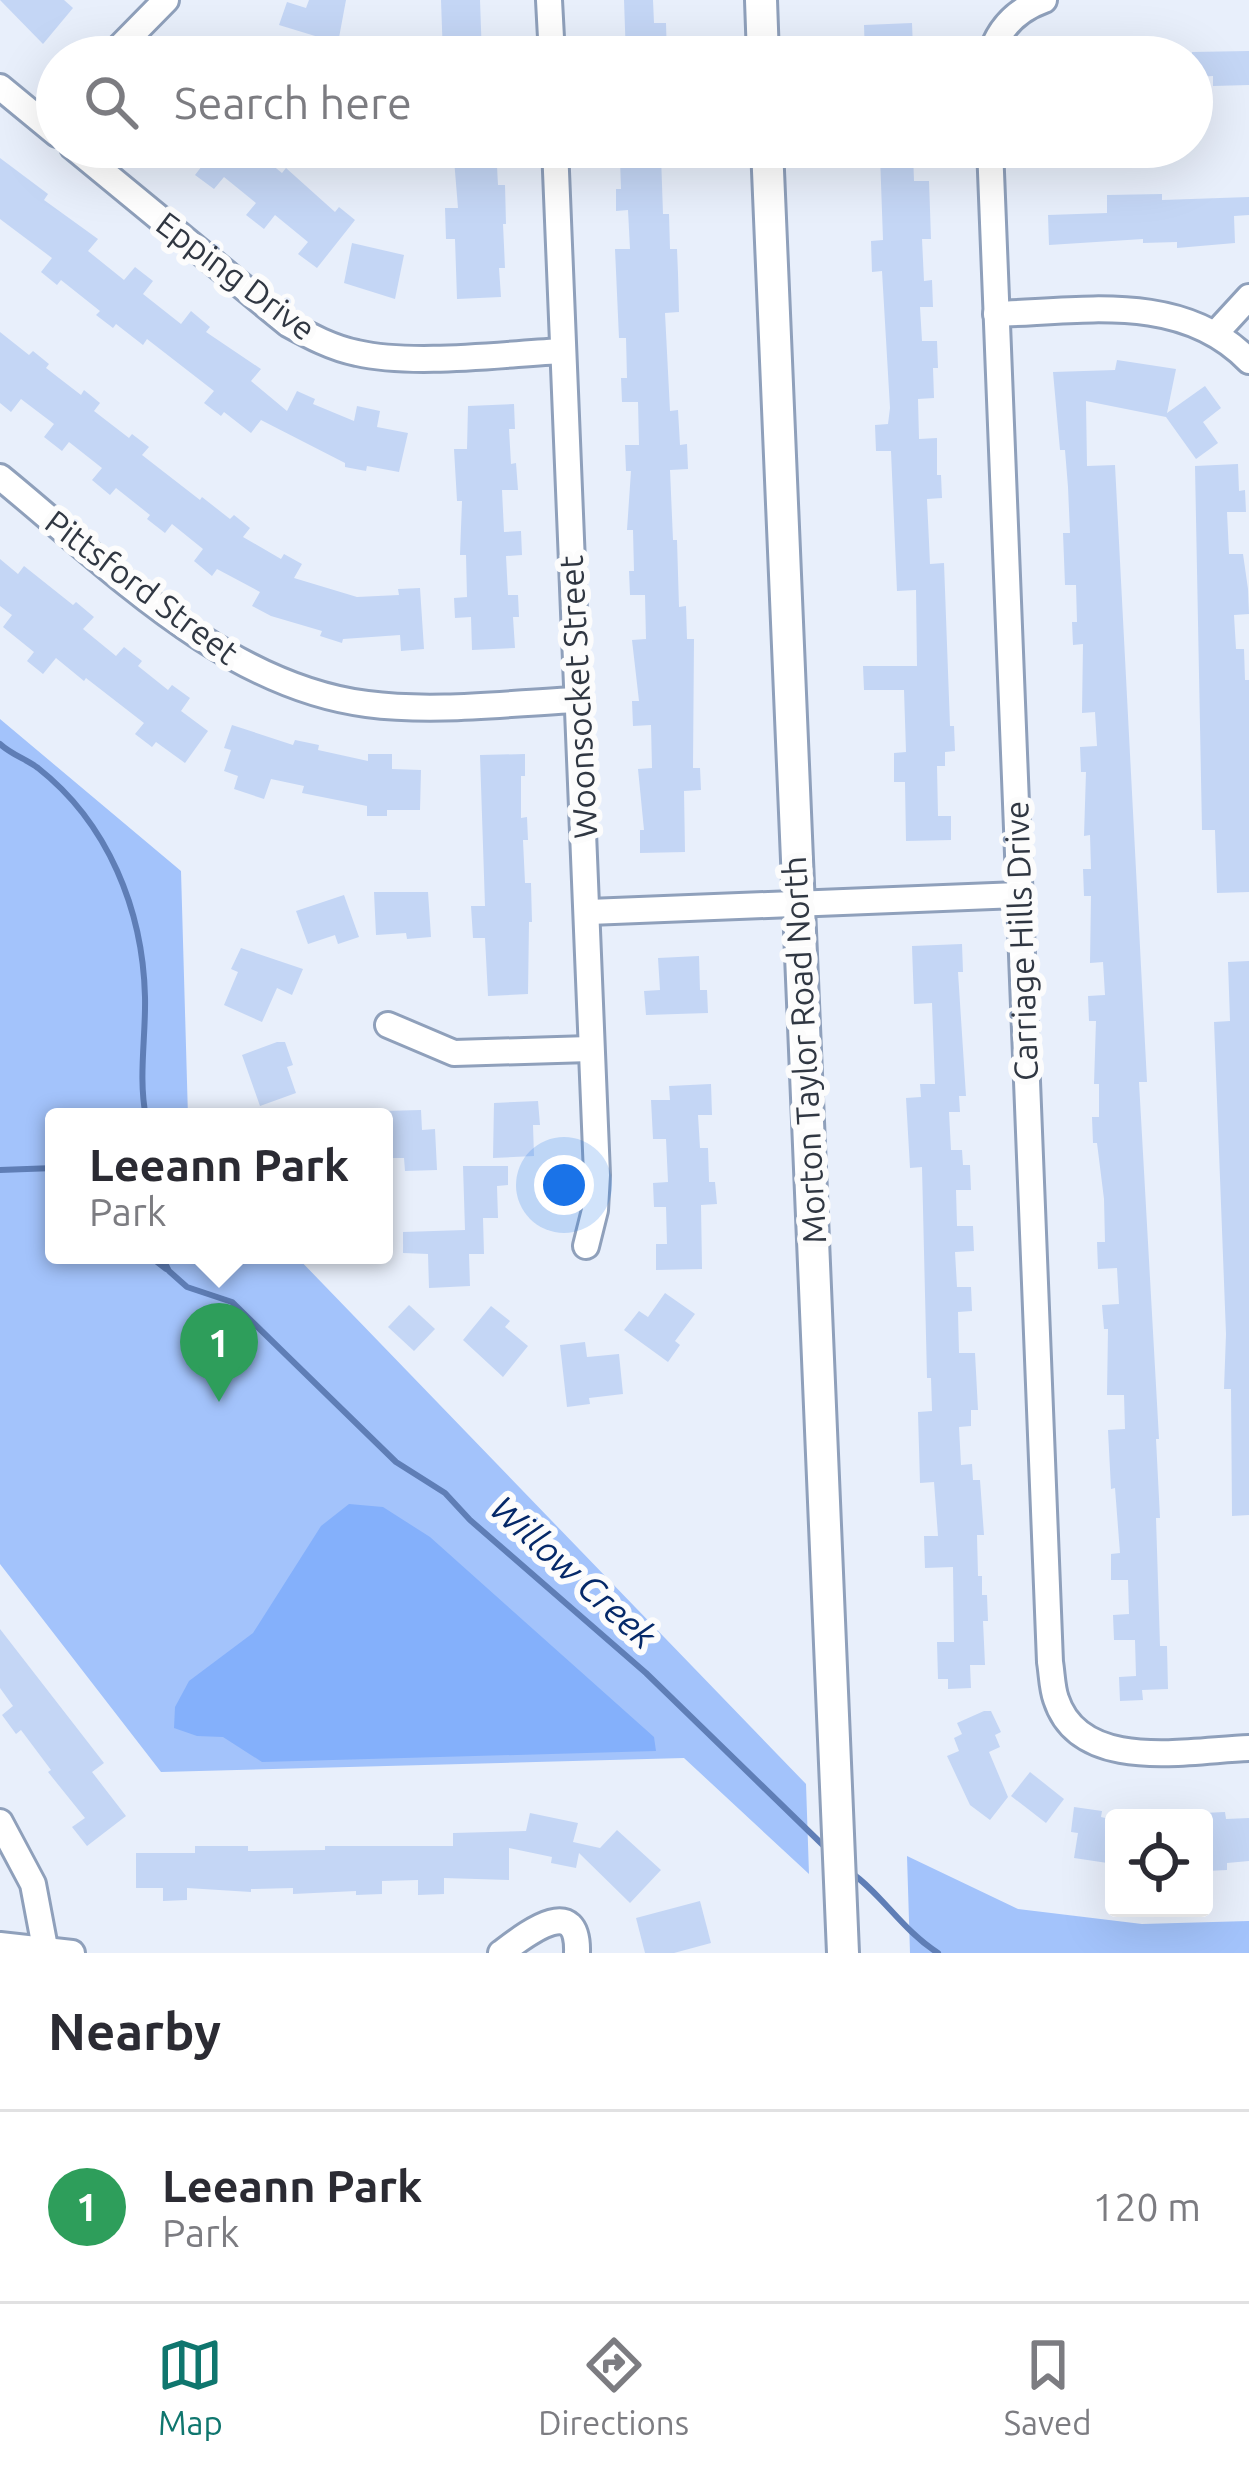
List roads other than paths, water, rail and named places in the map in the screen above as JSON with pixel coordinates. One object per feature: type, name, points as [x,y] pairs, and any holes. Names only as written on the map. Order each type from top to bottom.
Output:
[{"type":"street","points":[[131,36],[166,0]]},
{"type":"street","points":[[549,0],[551,36]]},
{"type":"street","points":[[761,0],[762,36]]},
{"type":"street","points":[[1001,36],[1007,24],[1043,0]]},
{"type":"street","points":[[0,87],[36,112]]},
{"type":"street","name":"Epping Drive","points":[[99,168],[288,324],[320,341],[393,358],[563,351]]},
{"type":"street","name":"Woonsocket Street","points":[[556,168],[598,1175],[586,1246]]},
{"type":"street","name":"Morton Taylor Road North","points":[[767,168],[843,1953]]},
{"type":"street","name":"Carriage Hills Drive","points":[[991,168],[1050,1662],[1056,1699],[1074,1728],[1096,1744],[1121,1752],[1249,1748]]},
{"type":"street","points":[[1214,334],[1249,297]]},
{"type":"street","points":[[996,314],[1154,311],[1214,334],[1249,361]]},
{"type":"street","name":"Pittsford Street","points":[[0,476],[195,634],[254,671],[291,686],[330,698],[404,707],[577,700]]},
{"type":"street","points":[[589,912],[1019,895]]},
{"type":"street","points":[[388,1025],[454,1053],[590,1049]]},
{"type":"street","points":[[0,1822],[33,1884],[55,1952],[0,1945]]},
{"type":"street","points":[[501,1953],[542,1923],[556,1921],[569,1926],[578,1937],[578,1953]]},
{"type":"waterway","name":"Willow Creek","points":[[0,744],[63,790],[117,870],[143,964],[145,1108]]},
{"type":"waterway","points":[[0,1170],[45,1168]]},
{"type":"waterway","points":[[160,1264],[166,1269]]},
{"type":"waterway","name":"Willow Creek","points":[[166,1264],[187,1287],[232,1302],[396,1462],[445,1493],[646,1673],[827,1849]]},
{"type":"waterway","name":"Willow Creek","points":[[849,1871],[938,1953]]},
{"type":"place","name":"Leeann Park","points":[[219,1402]]}]
